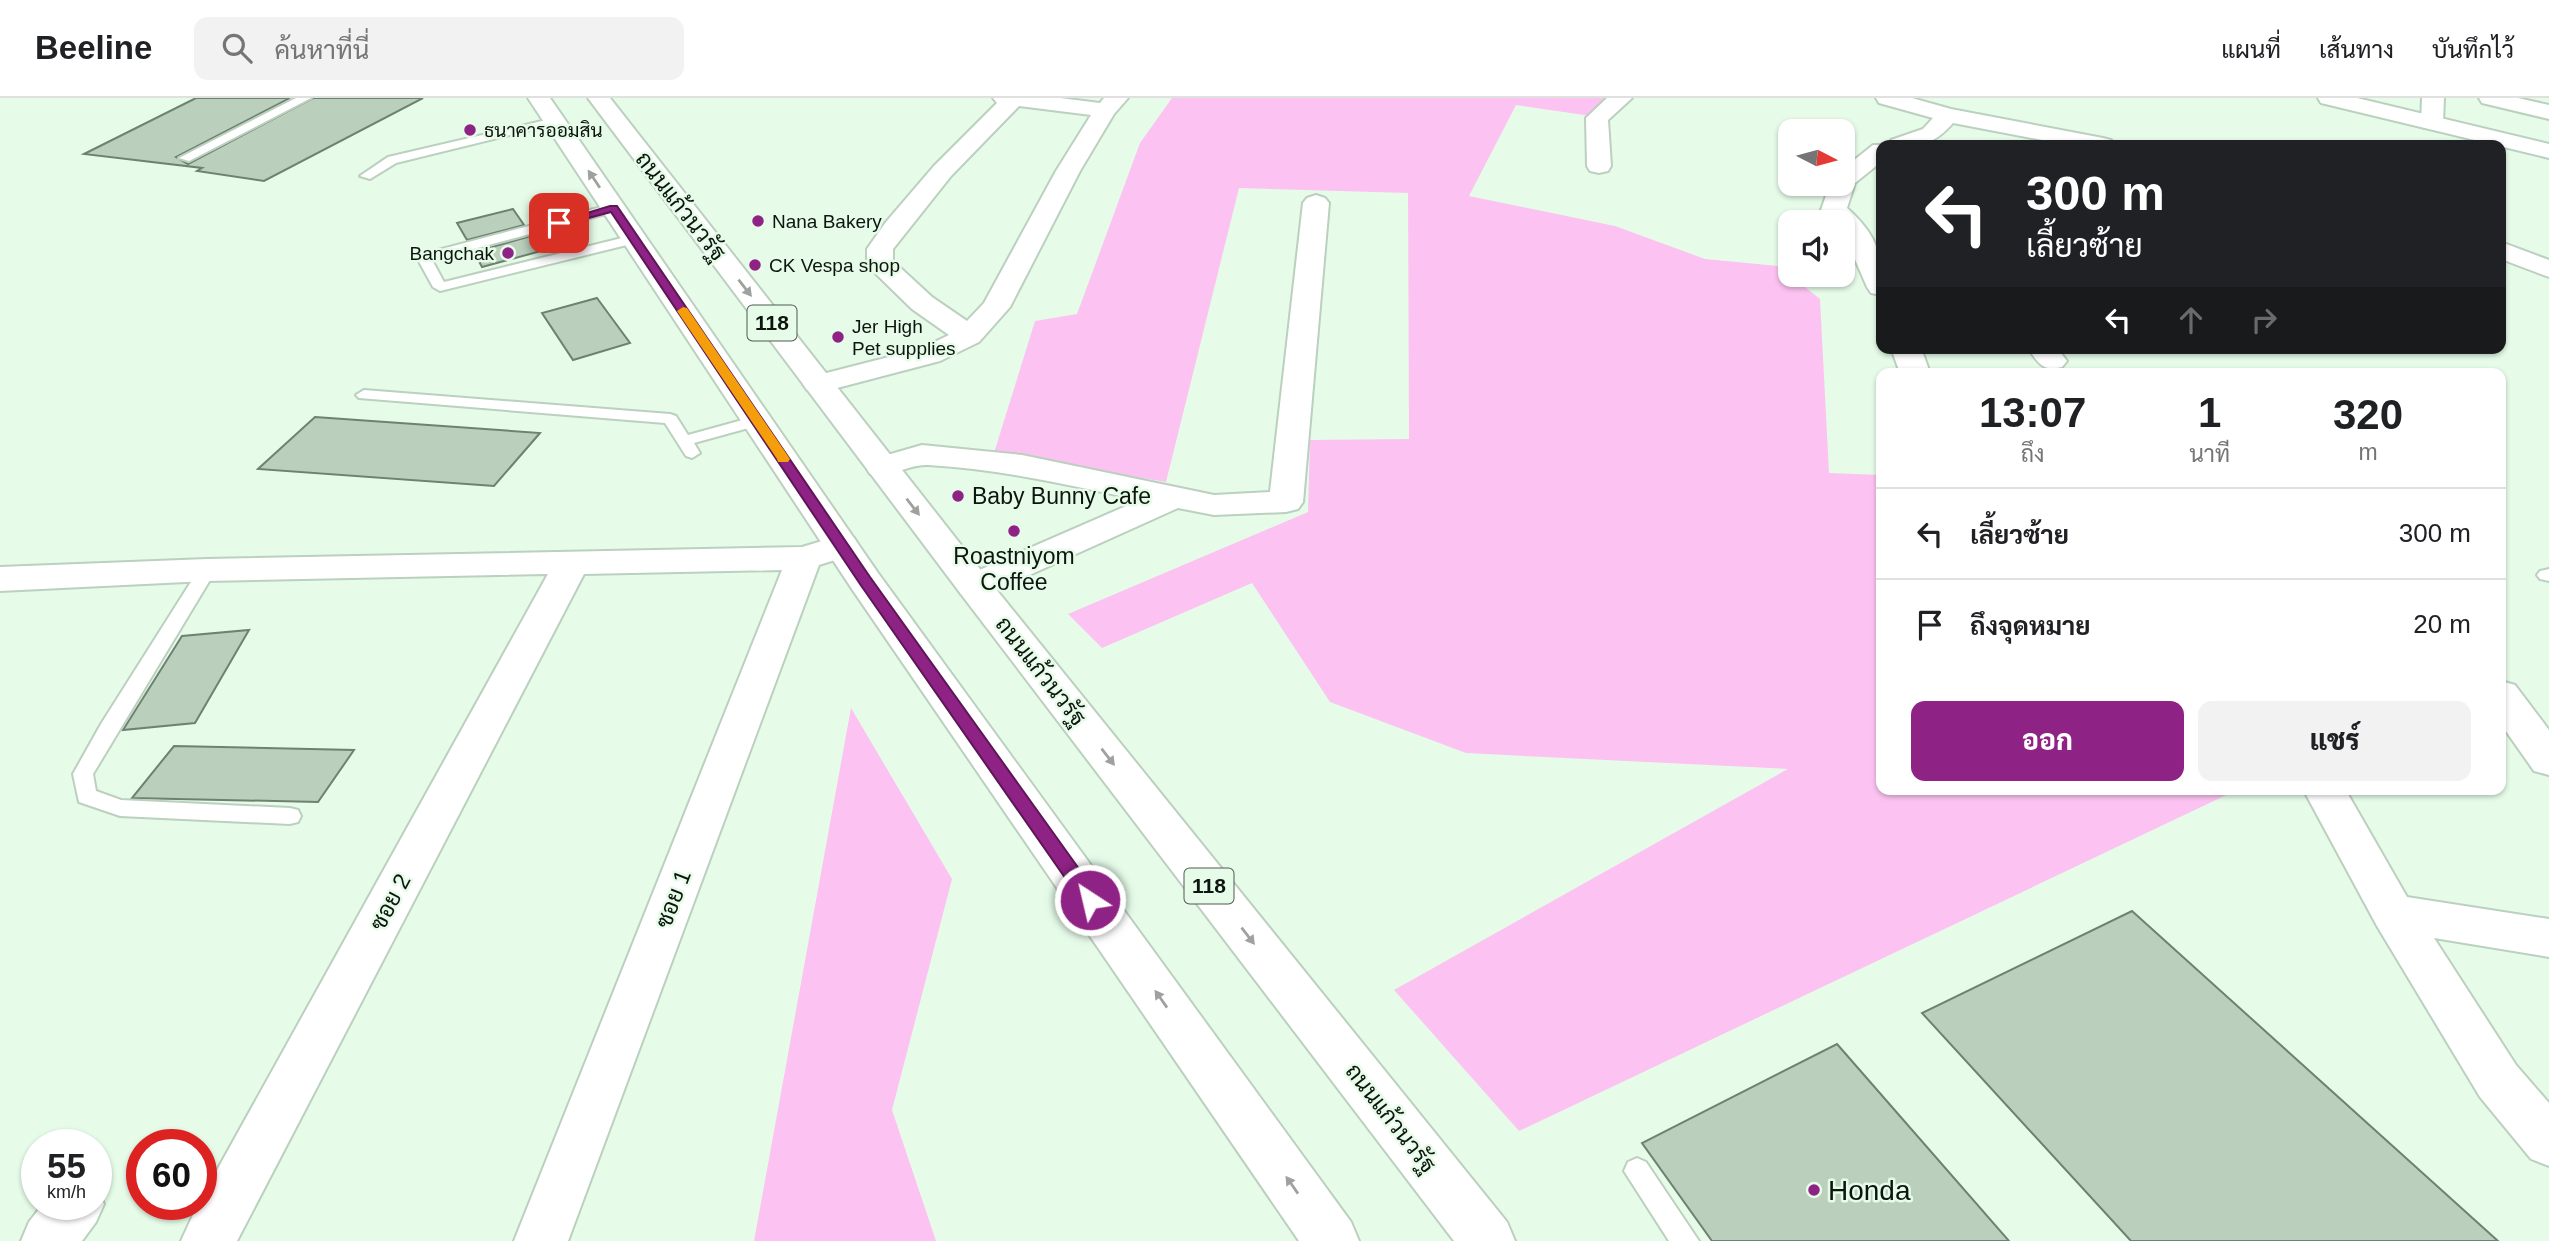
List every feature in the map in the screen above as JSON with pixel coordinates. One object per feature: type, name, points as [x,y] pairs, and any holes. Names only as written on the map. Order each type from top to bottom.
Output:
[{"type":"street","points":[[1599,166],[1597,118],[1621,98]]},
{"type":"street","points":[[1887,98],[1979,122],[2076,140]]},
{"type":"street","points":[[2329,98],[2505,140]]},
{"type":"street","points":[[2432,122],[2433,98]]},
{"type":"street","points":[[2490,98],[2549,112]]},
{"type":"street","name":"ถนนแก้วนวรัฐ","points":[[603,99],[974,586],[1488,1241]]},
{"type":"street","points":[[818,384],[930,355],[969,336],[996,307],[1068,171],[1111,104],[1009,99],[913,202],[880,249],[880,264],[922,303],[969,336]]},
{"type":"street","points":[[1979,122],[1987,99]]},
{"type":"street","points":[[547,110],[757,421],[823,552],[1332,1241]]},
{"type":"street","points":[[1914,140],[1931,134],[1948,115]]},
{"type":"street","points":[[2506,140],[2549,151]]},
{"type":"street","points":[[1876,154],[1844,180],[1834,210],[1856,230],[1876,276]]},
{"type":"street","points":[[882,467],[922,454],[1021,465],[1214,505],[1286,502],[1316,203]]},
{"type":"street","points":[[2506,252],[2549,269]]},
{"type":"street","points":[[974,586],[1174,497]]},
{"type":"street","points":[[0,579],[207,570],[572,563],[823,552]]},
{"type":"street","name":"ซอย 1","points":[[541,1241],[823,552]]},
{"type":"street","name":"ซอย 2","points":[[208,1241],[572,563]]},
{"type":"street","points":[[2506,702],[2549,760]]},
{"type":"street","points":[[2327,795],[2393,913],[2498,1081],[2549,1142]]},
{"type":"street","points":[[2393,913],[2549,938]]},
{"type":"street","points":[[48,1241],[64,1220]]},
{"type":"lane","points":[[185,158],[305,98]]},
{"type":"lane","points":[[366,176],[392,160],[547,110]]},
{"type":"lane","points":[[613,208],[424,258],[440,287],[634,239]]},
{"type":"lane","points":[[364,395],[670,419],[688,447],[757,421]]},
{"type":"lane","points":[[207,570],[83,774],[86,796],[120,808],[290,816]]},
{"type":"lane","points":[[1637,1171],[1685,1241]]},
{"type":"shaded area","points":[[1172,98],[1612,98],[1591,116],[1516,105],[1469,196],[1615,226],[1705,259],[1778,266],[1778,287],[1805,287],[1820,299],[1829,473],[1876,475],[1876,795],[2226,795],[1519,1131],[1394,990],[1788,769],[1466,753],[1330,702],[1252,583],[1102,648],[1068,614],[1308,512],[1310,440],[1409,439],[1408,193],[1239,188],[1166,482],[994,453],[1035,321],[1077,314],[1140,143]]},
{"type":"shaded area","points":[[851,708],[952,879],[892,1110],[936,1241],[754,1241]]},
{"type":"building","points":[[196,98],[290,98],[176,157],[188,164],[313,98],[423,98],[264,181],[197,171],[202,168],[84,154]]},
{"type":"building","points":[[513,209],[524,225],[467,240],[457,223]]},
{"type":"building","points":[[531,236],[541,251],[482,267],[474,252]]},
{"type":"building","points":[[597,298],[630,343],[573,360],[542,313]]},
{"type":"building","points":[[315,417],[540,433],[494,486],[258,469]]},
{"type":"building","points":[[249,630],[195,723],[123,730],[182,636]]},
{"type":"building","points":[[174,746],[354,750],[318,802],[132,798]]},
{"type":"building","points":[[2132,911],[2498,1241],[2131,1241],[1922,1013]]},
{"type":"building","points":[[1837,1044],[2009,1241],[1712,1241],[1642,1143]]},
{"type":"slow traffic","points":[[683,311],[783,459]]},
{"type":"place","name":"ธนาคารออมสิน","points":[[470,130]]},
{"type":"place","name":"Nana Bakery","points":[[758,221]]},
{"type":"place","name":"Bangchak","points":[[508,253]]},
{"type":"place","name":"CK Vespa shop","points":[[755,265]]},
{"type":"place","name":"Jer High Pet supplies","points":[[838,337]]},
{"type":"place","name":"Baby Bunny Cafe","points":[[958,496]]},
{"type":"place","name":"Roastniyom Coffee","points":[[1014,531]]},
{"type":"place","name":"Honda","points":[[1814,1190]]},
{"type":"route","points":[[559,223],[613,208],[865,581],[1090,900]]}]
